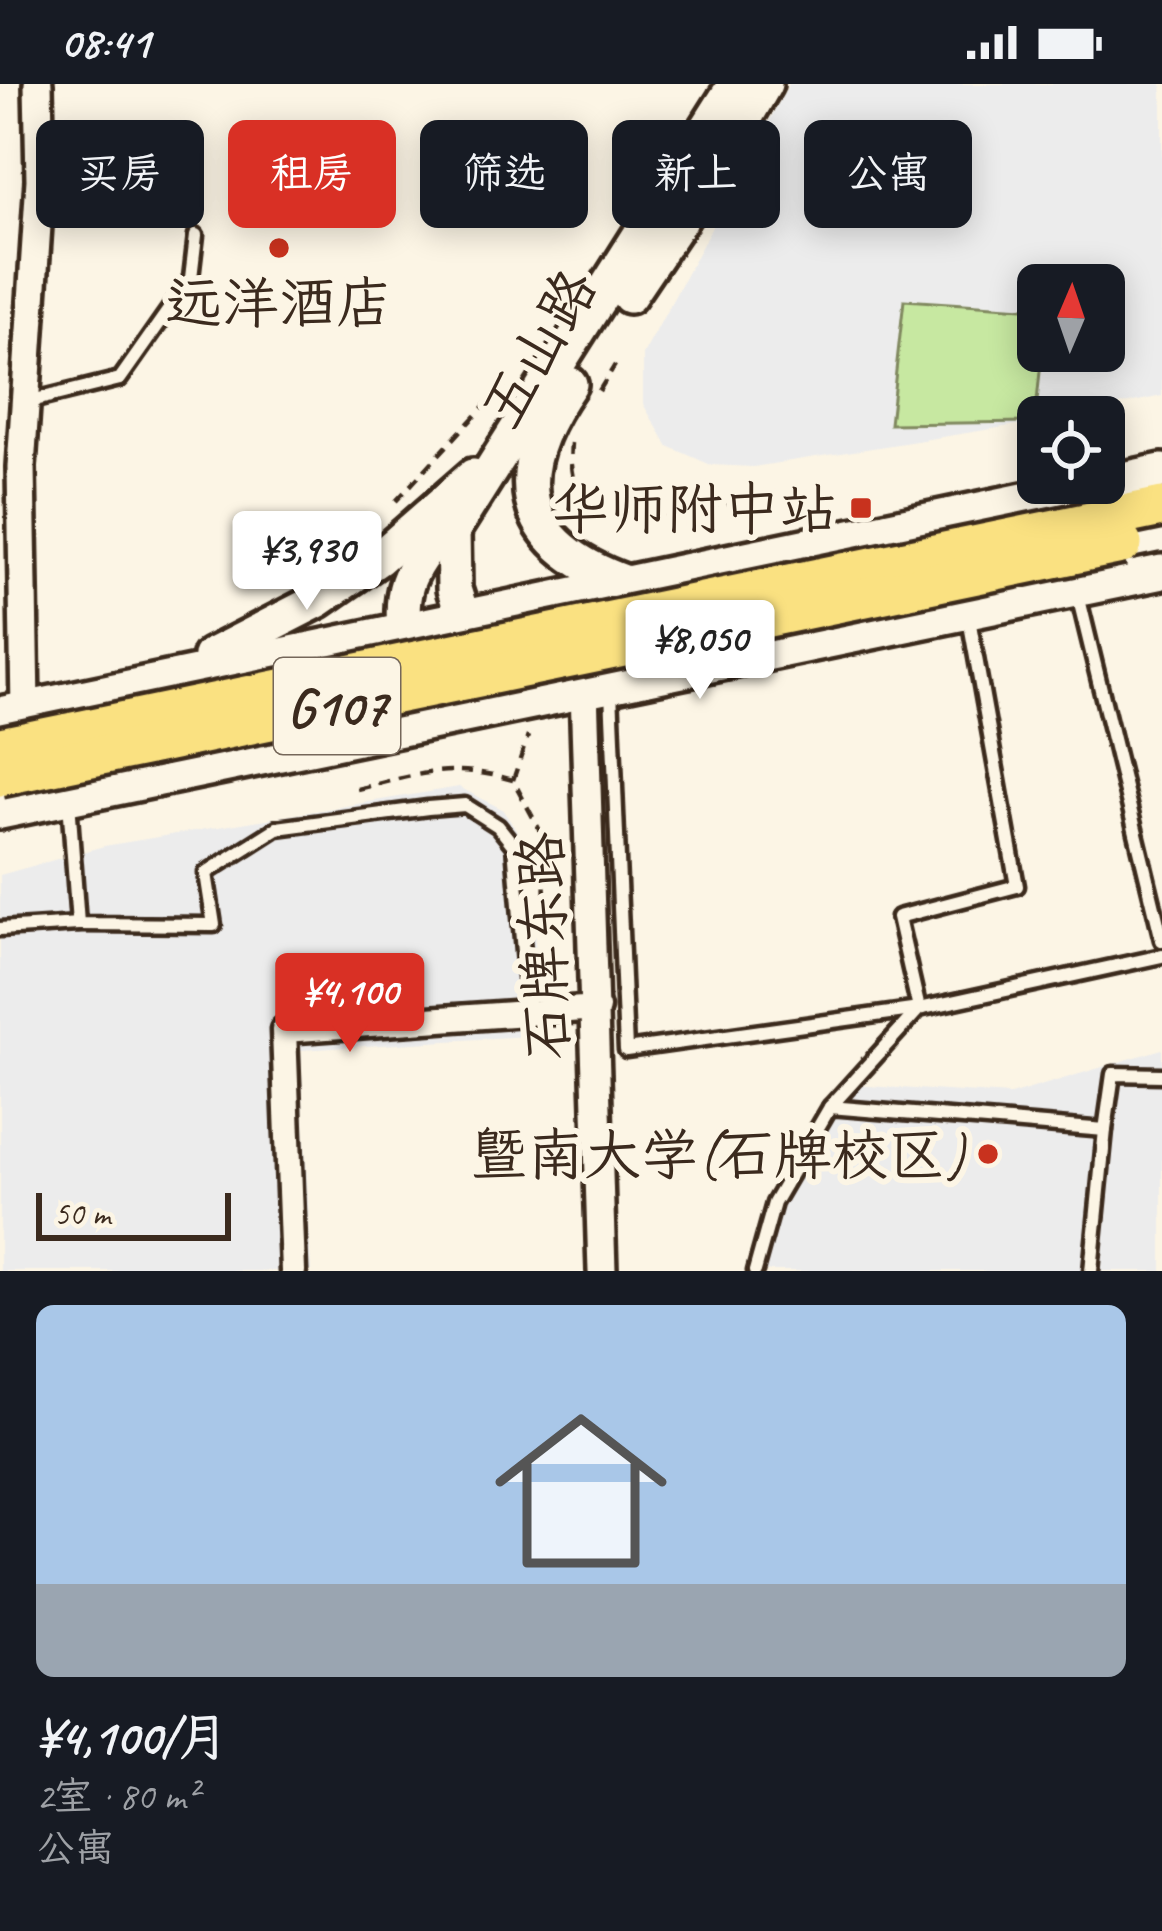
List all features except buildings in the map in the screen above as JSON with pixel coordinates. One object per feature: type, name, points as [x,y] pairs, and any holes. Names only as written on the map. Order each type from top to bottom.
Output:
[{"type":"highway","name":"G107","points":[[0,776],[671,623],[1118,530],[1162,508]]},
{"type":"highway","name":"G107","points":[[1118,530],[1162,535]]},
{"type":"highway","name":"G107","points":[[0,747],[671,623]]},
{"type":"main road","name":"五山路","points":[[598,687],[514,676],[480,653],[460,616],[454,590],[452,530],[735,84]]},
{"type":"main road","name":"五山路","points":[[624,582],[580,564],[550,533],[529,494],[532,452],[554,406],[726,152],[764,84]]},
{"type":"main road","name":"五山路","points":[[426,724],[403,628],[404,584],[497,455]]},
{"type":"main road","points":[[176,674],[319,600],[378,559],[497,455]]},
{"type":"main road","points":[[12,711],[1162,471]]},
{"type":"main road","points":[[780,550],[770,572],[772,609],[777,625],[802,646]]},
{"type":"main road","points":[[0,812],[1162,572]]},
{"type":"main road","points":[[224,665],[240,692],[245,717],[233,764]]},
{"type":"street","points":[[12,711],[10,463],[26,402],[40,180],[38,84]]},
{"type":"street","name":"石牌东路","points":[[598,687],[602,1271]]},
{"type":"street","points":[[293,1271],[284,1030],[597,1008]]},
{"type":"lane","points":[[26,402],[120,379],[190,278],[196,235]]},
{"type":"lane","points":[[1077,590],[1162,940]]},
{"type":"lane","points":[[919,1009],[898,917],[1017,886],[968,612]]},
{"type":"lane","points":[[598,687],[626,1050],[919,1009],[1162,956]]},
{"type":"lane","points":[[68,797],[78,924]]},
{"type":"lane","points":[[0,929],[214,925],[206,873],[277,828],[465,805],[498,826],[514,846],[528,1011]]},
{"type":"lane","points":[[755,1271],[774,1203],[830,1107],[919,1009]]},
{"type":"lane","points":[[1091,1271],[1113,1074],[1162,1075]]},
{"type":"lane","points":[[830,1107],[1105,1130]]},
{"type":"path","points":[[594,399],[614,365]]},
{"type":"path","points":[[391,506],[510,378]]},
{"type":"path","points":[[572,437],[569,472],[577,494],[597,511],[625,520],[676,518],[743,500]]},
{"type":"path","points":[[530,730],[513,780],[544,838],[544,917]]},
{"type":"path","points":[[357,789],[432,771],[475,770],[513,780]]},
{"type":"shaded area","points":[[789,84],[1162,84],[1162,396],[1125,404],[1125,396],[1017,396],[1017,425],[753,467],[711,465],[668,446],[643,404],[643,355],[711,228],[780,228],[780,120],[770,120]]},
{"type":"shaded area","points":[[459,787],[502,809],[524,841],[545,1035],[301,1050],[311,1271],[0,1271],[0,875],[104,846]]},
{"type":"shaded area","name":"暨南大学(石牌校区)","points":[[1162,1049],[1162,1271],[760,1271],[780,1213],[852,1085],[1010,1095]]},
{"type":"green space","points":[[904,300],[1017,308],[1017,372],[1040,372],[1038,396],[1017,396],[1017,422],[890,424]]},
{"type":"place","name":"远洋酒店","points":[[279,248]]},
{"type":"place","name":"华师附中站","points":[[861,508]]},
{"type":"place","name":"暨南大学(石牌校区)","points":[[988,1154]]}]
